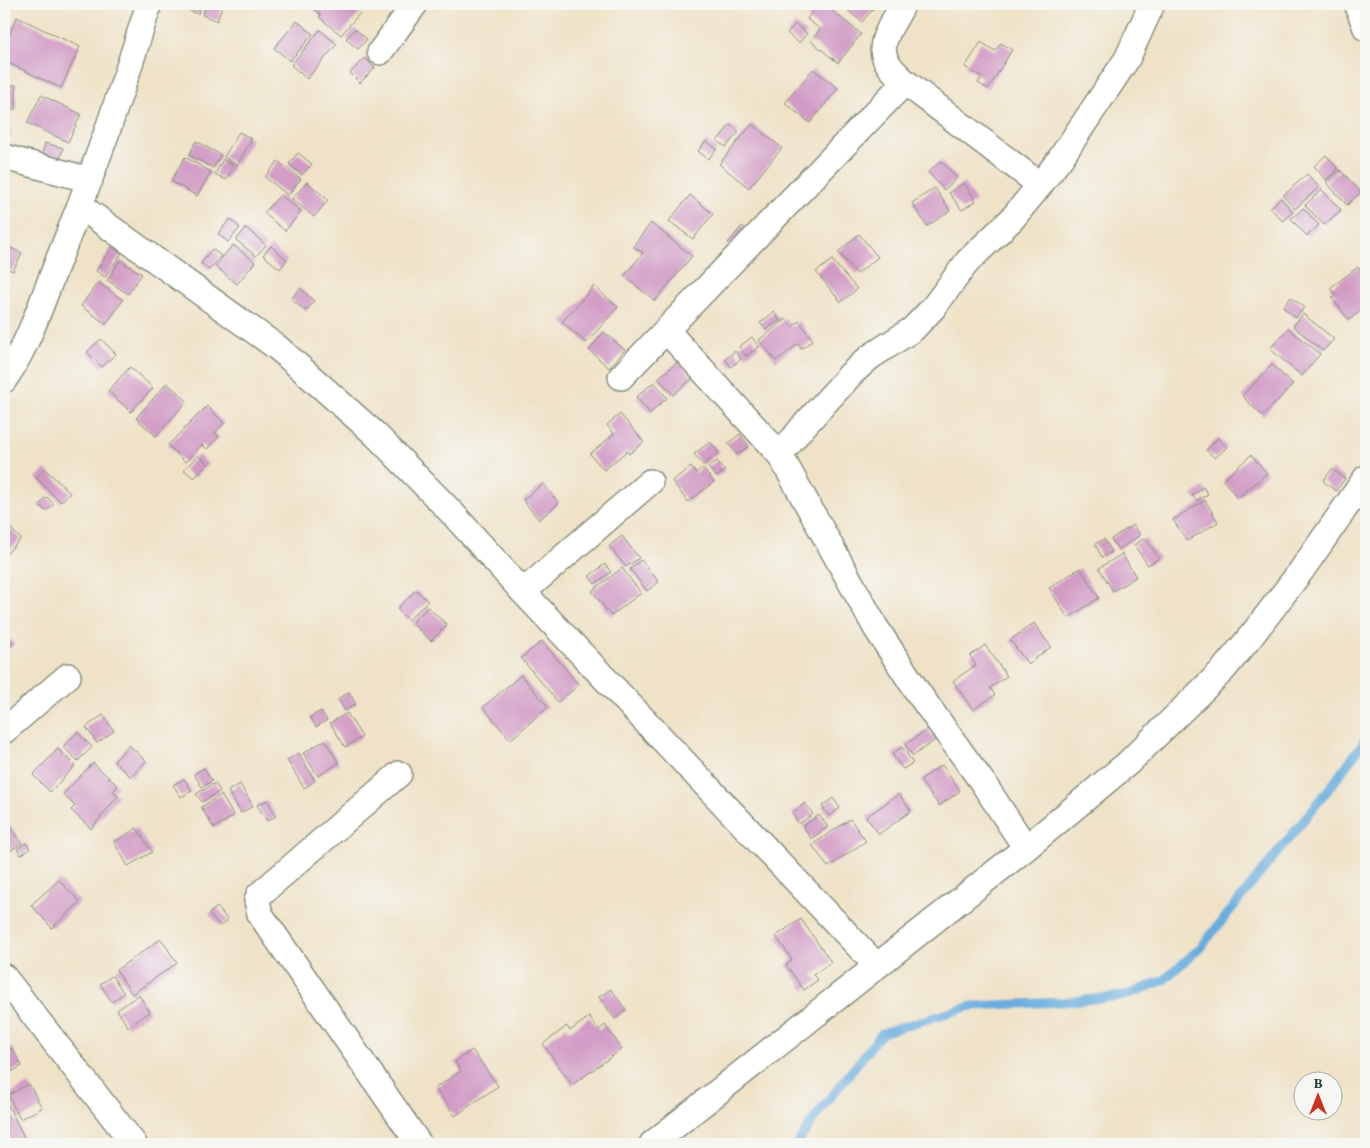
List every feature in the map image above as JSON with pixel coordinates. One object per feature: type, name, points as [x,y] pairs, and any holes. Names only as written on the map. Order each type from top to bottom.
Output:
[{"type":"street","points":[[4,380],[30,330],[80,206],[134,53],[149,4]]},
{"type":"street","points":[[380,52],[415,4]]},
{"type":"street","points":[[901,4],[901,8],[883,42],[884,56],[888,65],[905,82],[1040,185]]},
{"type":"street","points":[[780,455],[852,373],[870,357],[913,329],[933,308],[968,262],[1012,219],[1060,159],[1127,59],[1152,4]]},
{"type":"street","points":[[1357,4],[1366,28]]},
{"type":"street","points":[[621,377],[905,82]]},
{"type":"street","points":[[4,157],[90,180]]},
{"type":"street","points":[[80,206],[278,348],[375,434],[878,966]]},
{"type":"street","points":[[666,330],[780,455],[876,628],[919,694],[983,783],[1026,848]]},
{"type":"street","points":[[652,1144],[1026,848],[1128,763],[1223,670],[1290,585],[1366,478]]},
{"type":"street","points":[[523,592],[650,482]]},
{"type":"street","points":[[4,731],[68,676]]},
{"type":"street","points":[[398,774],[259,895],[257,901],[260,914],[419,1144]]},
{"type":"street","points":[[4,977],[134,1144]]},
{"type":"building","points":[[193,4],[202,4],[198,14],[190,11]]},
{"type":"building","points":[[207,4],[222,6],[217,21],[202,15]]},
{"type":"building","points":[[308,4],[363,4],[366,6],[341,35],[319,17],[321,15]]},
{"type":"building","points":[[819,4],[824,4],[861,34],[838,63],[811,41],[820,29],[807,19]]},
{"type":"building","points":[[840,4],[877,4],[862,22]]},
{"type":"building","points":[[17,17],[80,47],[61,88],[4,61],[4,46]]},
{"type":"building","points":[[297,21],[313,34],[290,61],[274,48]]},
{"type":"building","points":[[795,24],[807,33],[799,43],[787,33]]},
{"type":"building","points":[[355,29],[367,39],[358,49],[346,39]]},
{"type":"building","points":[[320,30],[337,44],[307,79],[291,65]]},
{"type":"building","points":[[981,42],[995,51],[1001,43],[1012,50],[988,89],[978,83],[982,77],[965,67]]},
{"type":"building","points":[[365,58],[375,68],[360,83],[350,73]]},
{"type":"building","points":[[813,69],[838,88],[810,123],[785,103]]},
{"type":"building","points":[[4,85],[16,85],[16,109],[4,109]]},
{"type":"building","points":[[41,95],[81,114],[68,142],[27,123]]},
{"type":"building","points":[[752,124],[782,148],[749,188],[719,164]]},
{"type":"building","points":[[730,125],[739,132],[726,147],[717,141]]},
{"type":"building","points":[[4,128],[10,130],[4,148]]},
{"type":"building","points":[[239,132],[252,139],[237,165],[224,157]]},
{"type":"building","points":[[196,141],[221,155],[213,168],[189,155]]},
{"type":"building","points":[[706,141],[717,149],[708,159],[698,151]]},
{"type":"building","points":[[45,143],[63,148],[59,163],[41,158]]},
{"type":"building","points":[[298,153],[312,164],[302,175],[289,164]]},
{"type":"building","points":[[1326,155],[1338,169],[1326,180],[1314,166]]},
{"type":"building","points":[[185,157],[211,172],[197,196],[171,181]]},
{"type":"building","points":[[223,159],[234,166],[226,180],[215,174]]},
{"type":"building","points":[[278,161],[301,179],[288,195],[265,177]]},
{"type":"building","points":[[941,161],[957,178],[944,190],[928,172]]},
{"type":"building","points":[[1340,170],[1361,192],[1347,205],[1326,182]]},
{"type":"building","points":[[1307,174],[1319,187],[1295,209],[1283,196]]},
{"type":"building","points":[[307,182],[328,200],[314,217],[292,199]]},
{"type":"building","points":[[964,183],[976,201],[962,210],[949,193]]},
{"type":"building","points":[[935,188],[950,211],[927,226],[912,203]]},
{"type":"building","points":[[1322,190],[1341,210],[1324,225],[1305,205]]},
{"type":"building","points":[[280,195],[301,211],[285,231],[264,213]]},
{"type":"building","points":[[690,195],[713,214],[693,239],[669,221]]},
{"type":"building","points":[[1281,198],[1293,212],[1283,221],[1270,208]]},
{"type":"building","points":[[1303,208],[1319,225],[1307,236],[1291,219]]},
{"type":"building","points":[[230,219],[240,228],[228,242],[218,234]]},
{"type":"building","points":[[651,223],[692,256],[655,301],[624,276],[643,253],[633,246]]},
{"type":"building","points":[[742,226],[748,231],[734,248],[728,243]]},
{"type":"building","points":[[246,228],[266,245],[256,256],[236,240]]},
{"type":"building","points":[[859,234],[878,257],[857,274],[838,252]]},
{"type":"building","points":[[4,245],[22,253],[13,271],[4,267]]},
{"type":"building","points":[[233,245],[255,262],[237,284],[215,266]]},
{"type":"building","points":[[271,246],[287,260],[280,269],[263,255]]},
{"type":"building","points":[[112,247],[122,253],[105,277],[96,271]]},
{"type":"building","points":[[212,249],[221,256],[209,270],[201,263]]},
{"type":"building","points":[[120,260],[142,274],[128,294],[107,280]]},
{"type":"building","points":[[832,260],[857,289],[841,302],[816,272]]},
{"type":"building","points":[[1358,267],[1366,278],[1366,307],[1349,320],[1332,298],[1336,295],[1330,288]]},
{"type":"building","points":[[98,282],[123,300],[106,324],[81,306]]},
{"type":"building","points":[[594,286],[618,307],[586,343],[562,322]]},
{"type":"building","points":[[300,288],[314,301],[306,311],[291,299]]},
{"type":"building","points":[[1291,297],[1304,307],[1296,318],[1283,307]]},
{"type":"building","points":[[774,312],[780,320],[766,330],[760,323]]},
{"type":"building","points":[[1303,314],[1334,339],[1323,351],[1293,326]]},
{"type":"building","points":[[786,319],[792,327],[799,321],[813,340],[801,349],[798,344],[776,361],[759,340]]},
{"type":"building","points":[[1288,328],[1320,354],[1302,376],[1270,349]]},
{"type":"building","points":[[604,332],[625,350],[609,368],[589,350]]},
{"type":"building","points":[[752,337],[759,347],[746,356],[739,347]]},
{"type":"building","points":[[101,339],[116,354],[102,367],[87,352]]},
{"type":"building","points":[[735,351],[741,359],[731,367],[725,359]]},
{"type":"building","points":[[679,361],[693,378],[673,395],[658,378]]},
{"type":"building","points":[[1272,365],[1293,384],[1263,416],[1242,396]]},
{"type":"building","points":[[130,367],[153,388],[131,412],[108,391]]},
{"type":"building","points":[[654,382],[667,398],[650,413],[636,397]]},
{"type":"building","points":[[167,383],[187,401],[156,436],[136,418]]},
{"type":"building","points":[[207,406],[224,423],[215,433],[219,437],[207,449],[202,445],[185,462],[168,445]]},
{"type":"building","points":[[620,414],[644,442],[629,454],[627,451],[604,470],[590,454],[614,434],[607,425]]},
{"type":"building","points":[[740,434],[749,446],[737,455],[728,443]]},
{"type":"building","points":[[1218,438],[1227,447],[1215,458],[1206,450]]},
{"type":"building","points":[[710,442],[719,452],[703,465],[694,454]]},
{"type":"building","points":[[198,455],[208,464],[194,478],[184,470]]},
{"type":"building","points":[[1251,455],[1267,473],[1238,498],[1223,480]]},
{"type":"building","points":[[717,461],[725,471],[716,477],[708,467]]},
{"type":"building","points":[[691,467],[696,473],[702,468],[714,482],[688,502],[672,481]]},
{"type":"building","points":[[45,469],[70,493],[61,502],[36,478]]},
{"type":"building","points":[[1332,469],[1345,479],[1336,491],[1323,481]]},
{"type":"building","points":[[543,484],[559,503],[539,520],[523,500]]},
{"type":"building","points":[[1203,487],[1208,494],[1197,501],[1192,495]]},
{"type":"building","points":[[47,497],[54,504],[46,511],[39,505]]},
{"type":"building","points":[[1205,500],[1218,522],[1187,541],[1173,520]]},
{"type":"building","points":[[4,522],[21,539],[4,556]]},
{"type":"building","points":[[1133,525],[1140,535],[1118,550],[1111,539]]},
{"type":"building","points":[[622,536],[639,558],[626,567],[609,546]]},
{"type":"building","points":[[1145,538],[1159,558],[1148,565],[1134,545]]},
{"type":"building","points":[[1104,539],[1112,552],[1102,557],[1095,544]]},
{"type":"building","points":[[1122,554],[1136,577],[1113,591],[1099,568]]},
{"type":"building","points":[[641,560],[659,582],[647,591],[630,569]]},
{"type":"building","points":[[605,564],[611,572],[595,584],[589,576]]},
{"type":"building","points":[[622,568],[641,593],[611,616],[592,591]]},
{"type":"building","points":[[1080,568],[1099,598],[1068,618],[1049,588]]},
{"type":"building","points":[[416,590],[428,601],[408,620],[397,609]]},
{"type":"building","points":[[428,607],[447,625],[431,641],[412,623]]},
{"type":"building","points":[[1034,623],[1051,647],[1028,664],[1010,640]]},
{"type":"building","points":[[9,638],[14,644],[4,652],[4,642]]},
{"type":"building","points":[[542,641],[579,685],[558,702],[521,658]]},
{"type":"building","points":[[985,645],[1007,676],[990,688],[995,695],[973,710],[953,681],[976,665],[970,656]]},
{"type":"building","points":[[521,675],[548,707],[510,740],[483,707]]},
{"type":"building","points":[[349,692],[356,704],[345,711],[338,699]]},
{"type":"building","points":[[321,711],[327,720],[316,727],[310,717]]},
{"type":"building","points":[[347,713],[362,737],[345,747],[330,723]]},
{"type":"building","points":[[103,715],[114,731],[97,743],[86,727]]},
{"type":"building","points":[[928,729],[935,740],[913,756],[905,745]]},
{"type":"building","points":[[77,732],[92,747],[78,761],[63,747]]},
{"type":"building","points":[[325,740],[339,763],[318,776],[303,753]]},
{"type":"building","points":[[129,745],[146,761],[131,777],[114,761]]},
{"type":"building","points":[[902,747],[913,763],[903,769],[892,754]]},
{"type":"building","points":[[58,749],[75,766],[50,792],[33,775]]},
{"type":"building","points":[[299,753],[315,781],[304,788],[287,760]]},
{"type":"building","points":[[93,763],[118,786],[113,791],[118,796],[91,829],[71,810],[75,806],[63,794]]},
{"type":"building","points":[[942,765],[960,791],[939,806],[920,780]]},
{"type":"building","points":[[204,768],[212,781],[202,787],[194,774]]},
{"type":"building","points":[[184,779],[192,791],[181,797],[173,785]]},
{"type":"building","points":[[215,783],[220,791],[202,802],[196,794]]},
{"type":"building","points":[[240,784],[253,806],[241,813],[228,791]]},
{"type":"building","points":[[899,794],[911,811],[879,834],[866,817]]},
{"type":"building","points":[[221,795],[234,816],[214,828],[201,807]]},
{"type":"building","points":[[833,798],[840,808],[829,816],[822,806]]},
{"type":"building","points":[[267,800],[276,816],[267,821],[257,805]]},
{"type":"building","points":[[805,803],[813,814],[799,824],[792,813]]},
{"type":"building","points":[[819,815],[828,827],[811,839],[803,826]]},
{"type":"building","points":[[850,819],[866,841],[828,867],[812,845]]},
{"type":"building","points":[[9,824],[22,843],[4,855],[4,827]]},
{"type":"building","points":[[137,828],[152,852],[128,866],[114,842]]},
{"type":"building","points":[[26,843],[30,849],[21,855],[17,849]]},
{"type":"building","points":[[59,880],[80,902],[52,928],[31,905]]},
{"type":"building","points":[[217,907],[228,920],[220,926],[209,914]]},
{"type":"building","points":[[801,919],[831,962],[813,975],[818,980],[804,990],[786,965],[792,960],[776,936]]},
{"type":"building","points":[[161,939],[177,963],[132,994],[116,970]]},
{"type":"building","points":[[112,976],[124,993],[112,1002],[100,984]]},
{"type":"building","points":[[611,989],[626,1010],[615,1019],[599,997]]},
{"type":"building","points":[[139,995],[150,1012],[128,1027],[117,1010]]},
{"type":"building","points":[[589,1017],[599,1030],[605,1025],[622,1049],[572,1085],[543,1044],[567,1026],[570,1031]]},
{"type":"building","points":[[12,1048],[22,1066],[4,1076],[4,1052]]},
{"type":"building","points":[[472,1050],[498,1086],[455,1116],[435,1088],[461,1071],[455,1062]]},
{"type":"building","points":[[29,1084],[42,1108],[20,1119],[8,1095]]},
{"type":"building","points":[[5,1099],[26,1141],[20,1144],[4,1144]]},
{"type":"waterway","points":[[797,1144],[818,1113],[882,1033],[971,1006],[1062,1002],[1125,996],[1164,980],[1201,947],[1332,785],[1366,739]]}]
